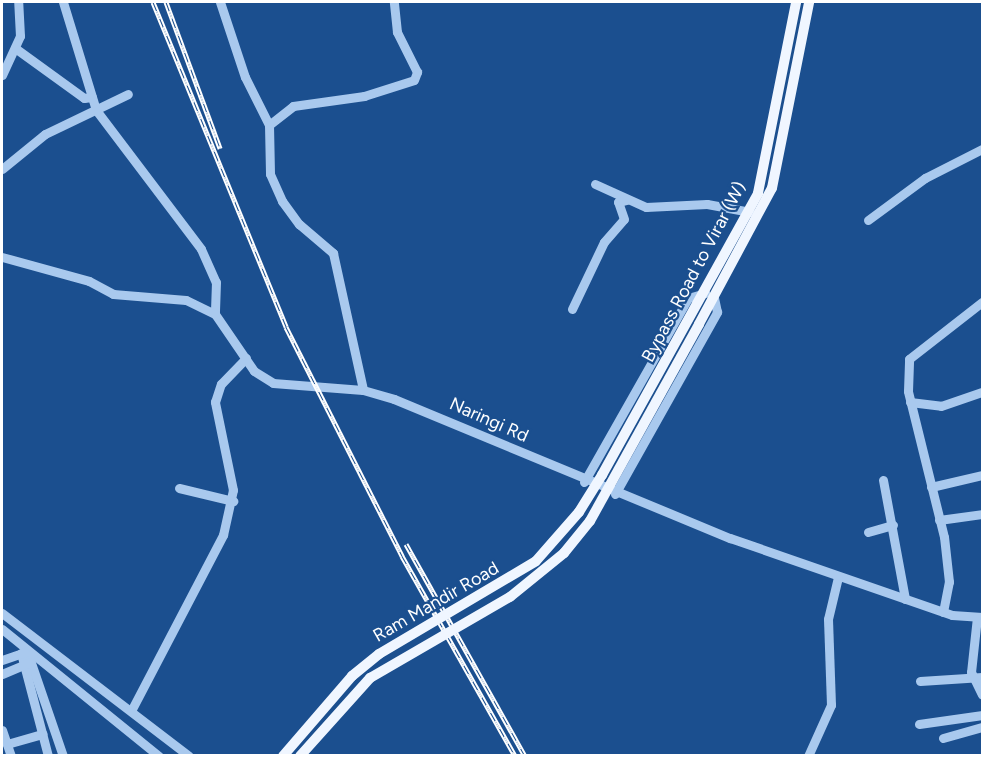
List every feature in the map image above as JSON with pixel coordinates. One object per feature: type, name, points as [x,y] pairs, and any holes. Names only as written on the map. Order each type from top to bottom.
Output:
[{"type":"main road","name":"Bypass Road to Virar (W)","points":[[710,295],[750,212],[768,160],[796,2]]},
{"type":"main road","points":[[300,756],[370,678],[510,597],[564,553],[590,520],[694,321],[772,188],[809,2]]},
{"type":"main road","name":"Bypass Road to Virar (W)","points":[[602,475],[694,321]]},
{"type":"main road","name":"Ram Mandir Road","points":[[283,756],[352,676],[379,654],[536,561],[579,512],[602,475]]},
{"type":"street","points":[[2,75],[20,36],[18,2]]},
{"type":"street","points":[[63,2],[96,110],[201,249],[216,282],[215,314]]},
{"type":"street","points":[[220,2],[245,77],[269,125],[270,174],[282,201],[299,224],[327,245],[338,266],[363,390]]},
{"type":"street","points":[[269,125],[292,106],[364,96],[414,80],[417,72],[398,32],[394,2]]},
{"type":"street","points":[[15,48],[84,98],[92,97]]},
{"type":"street","points":[[2,169],[45,134],[128,94]]},
{"type":"street","points":[[868,219],[925,177],[982,149]]},
{"type":"street","points":[[595,184],[646,207],[707,204],[750,212]]},
{"type":"street","points":[[572,309],[604,242],[624,219],[618,202],[627,200]]},
{"type":"street","name":"Naringi Rd","points":[[2,257],[89,281],[113,294],[186,300],[215,314],[246,358],[273,383],[363,390],[424,409],[615,494],[943,612],[980,617]]},
{"type":"street","points":[[584,482],[688,298],[710,295],[717,312],[615,494]]},
{"type":"street","points":[[943,612],[948,582],[939,520],[910,402],[909,359],[982,302]]},
{"type":"street","points":[[131,711],[223,535],[233,501],[215,402],[221,384],[246,358]]},
{"type":"street","points":[[910,402],[941,406],[982,392]]},
{"type":"street","points":[[931,487],[982,475]]},
{"type":"street","points":[[883,480],[905,599]]},
{"type":"street","points":[[179,488],[233,501]]},
{"type":"street","points":[[939,520],[982,514]]},
{"type":"street","points":[[868,532],[892,525]]},
{"type":"street","points":[[808,756],[831,705],[828,619],[838,576]]},
{"type":"street","points":[[2,613],[189,756]]},
{"type":"street","points":[[980,617],[978,678],[982,695]]},
{"type":"street","points":[[2,629],[34,661],[159,756]]},
{"type":"street","points":[[2,660],[43,644]]},
{"type":"street","points":[[26,651],[34,661],[63,756]]},
{"type":"street","points":[[2,674],[55,653]]},
{"type":"street","points":[[34,661],[48,756]]},
{"type":"street","points":[[920,681],[978,678]]},
{"type":"street","points":[[919,724],[982,715]]},
{"type":"street","points":[[943,738],[982,727]]},
{"type":"street","points":[[2,730],[11,756]]},
{"type":"street","points":[[7,744],[43,734]]},
{"type":"railway","points":[[153,2],[286,327],[402,556],[515,756]]},
{"type":"railway","points":[[166,2],[220,148]]},
{"type":"railway","points":[[406,544],[525,756]]}]
